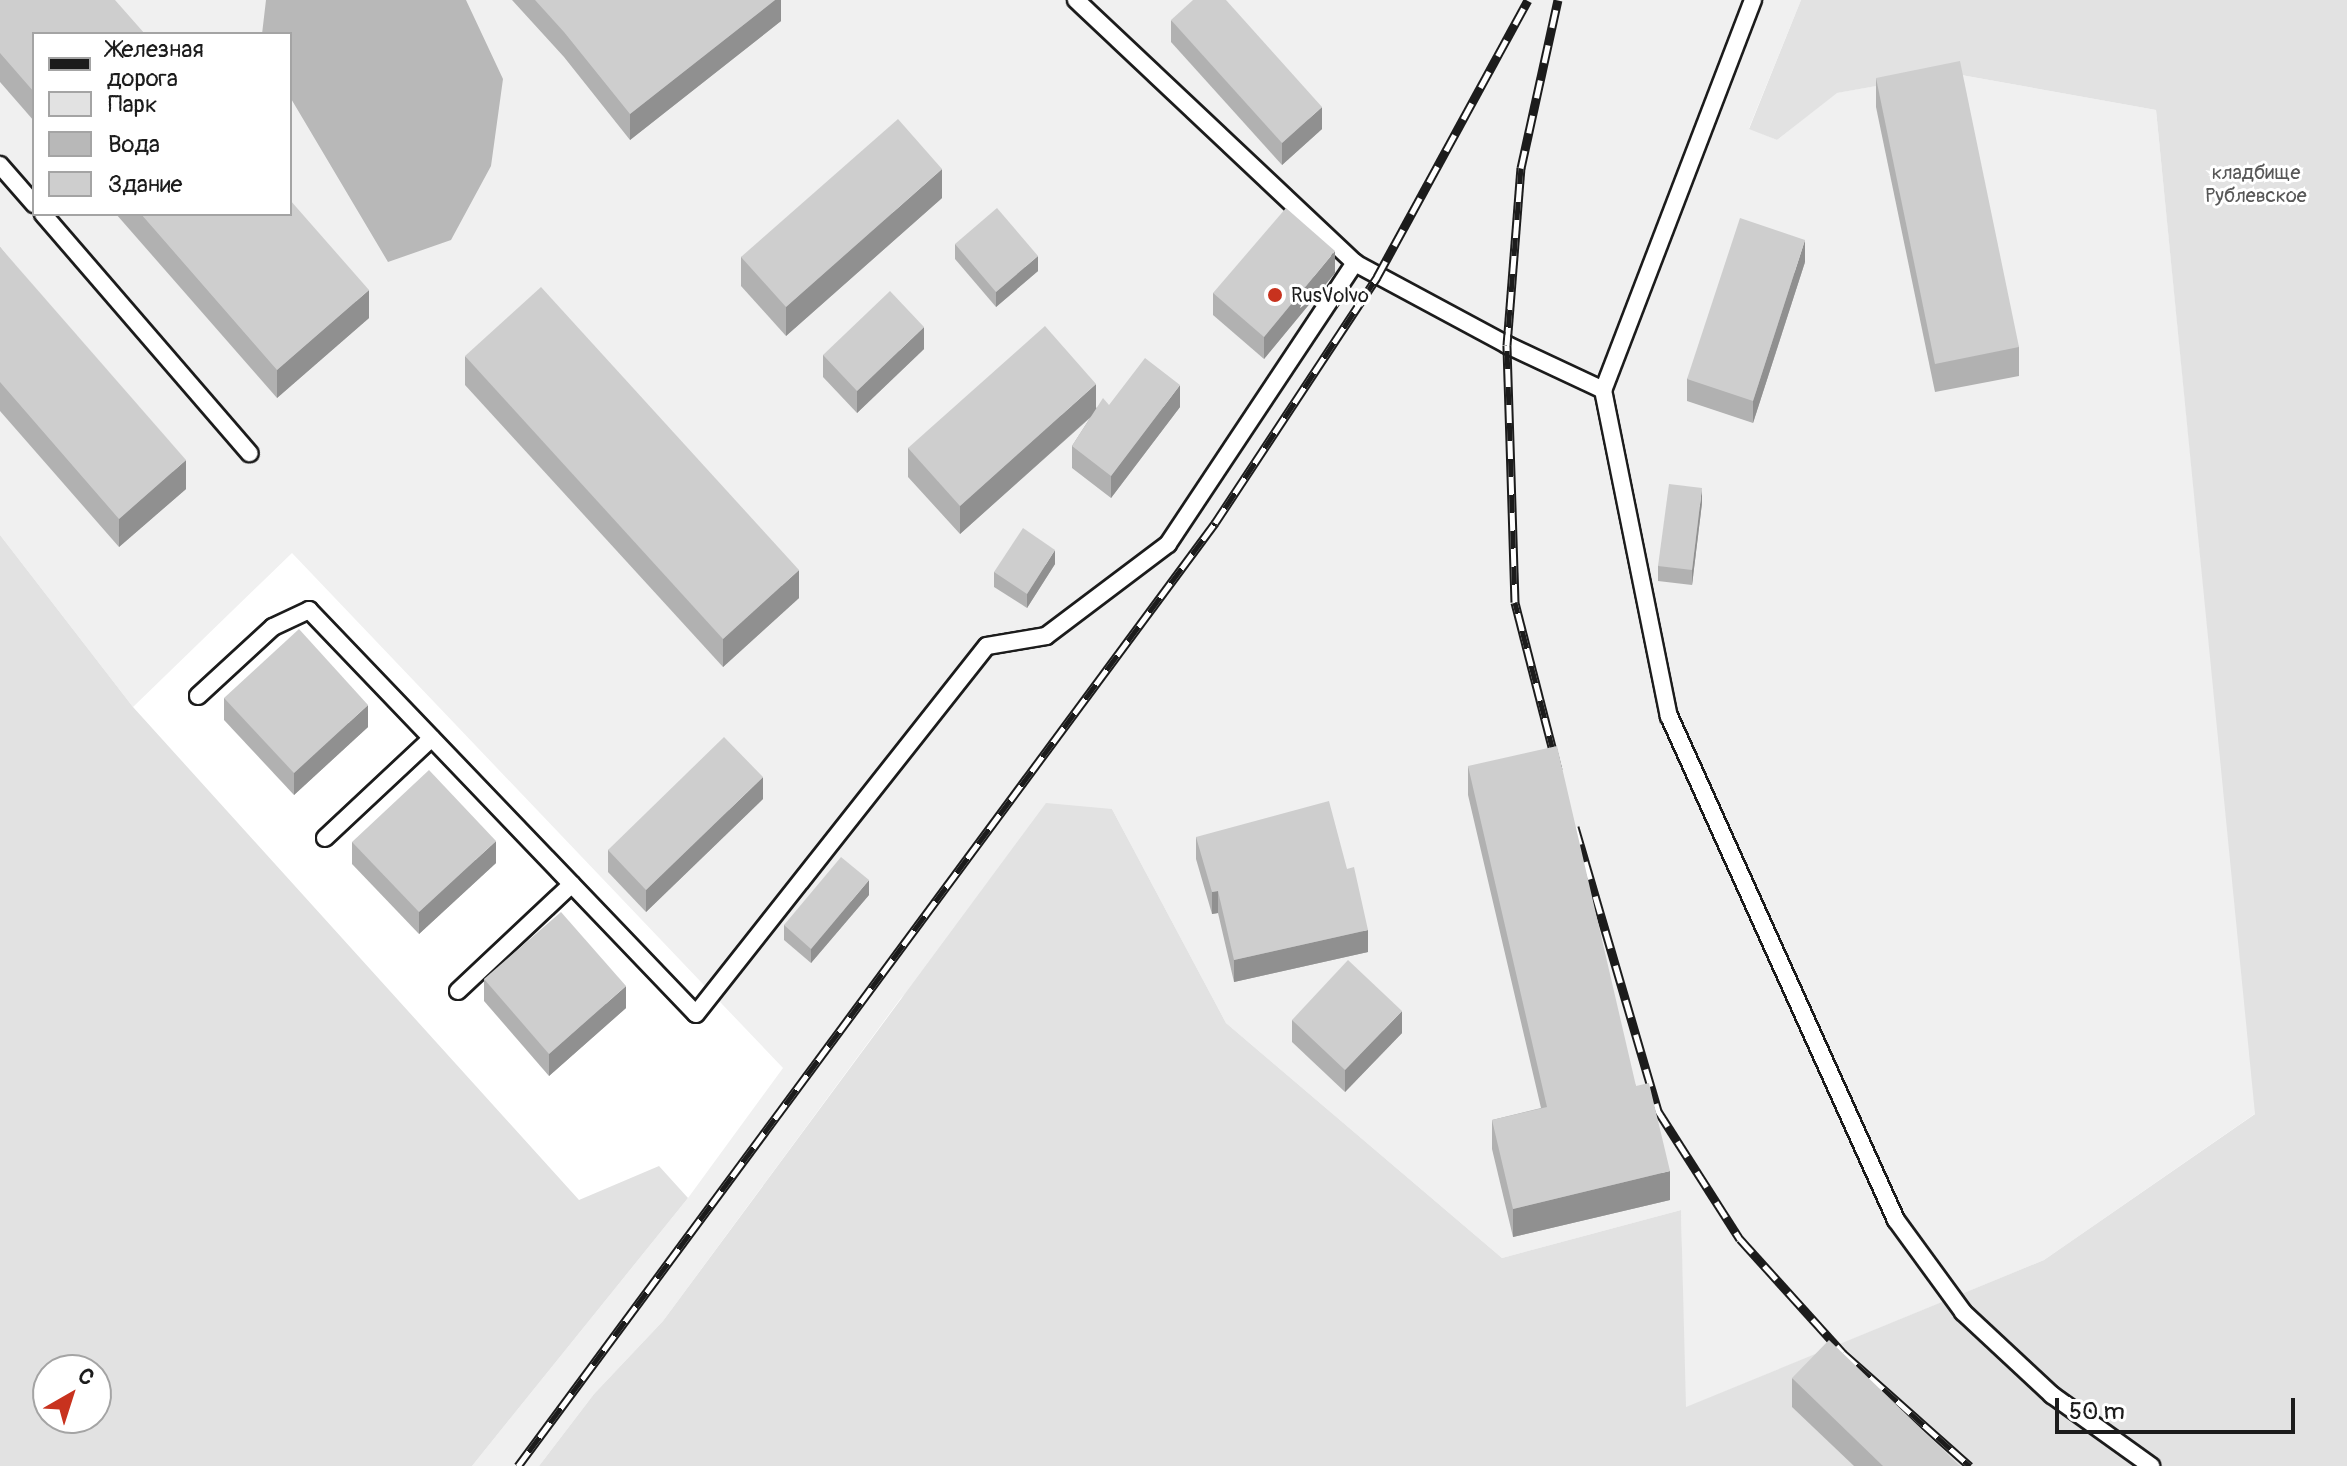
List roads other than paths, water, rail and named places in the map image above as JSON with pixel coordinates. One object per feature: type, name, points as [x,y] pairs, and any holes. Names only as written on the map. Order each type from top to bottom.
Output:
[{"type":"lane","points":[[1076,0],[1355,263],[1507,345],[1603,390]]},
{"type":"lane","points":[[1753,0],[1603,390],[1669,716],[1896,1220],[1963,1312],[2052,1395],[2151,1466]]},
{"type":"lane","points":[[0,165],[32,202]]},
{"type":"lane","points":[[45,216],[249,453]]},
{"type":"lane","points":[[198,696],[273,627],[309,610],[696,1014],[987,646],[1046,636],[1168,544],[1355,263]]},
{"type":"lane","points":[[325,838],[432,738]]},
{"type":"lane","points":[[458,991],[572,884]]},
{"type":"water","points":[[266,0],[466,0],[503,79],[491,166],[451,240],[388,262],[292,100],[292,32],[262,32]]},
{"type":"railway","points":[[518,1466],[1215,523],[1377,277],[1528,0]]},
{"type":"railway","points":[[1558,0],[1521,168],[1507,345],[1515,602],[1558,770]]},
{"type":"railway","points":[[1575,827],[1658,1111],[1740,1239],[1843,1353],[1970,1466]]},
{"type":"place","name":"RusVolvo","points":[[1275,295]]},
{"type":"park label","name":"кладбище Рублевское","points":[[2256,184]]}]
